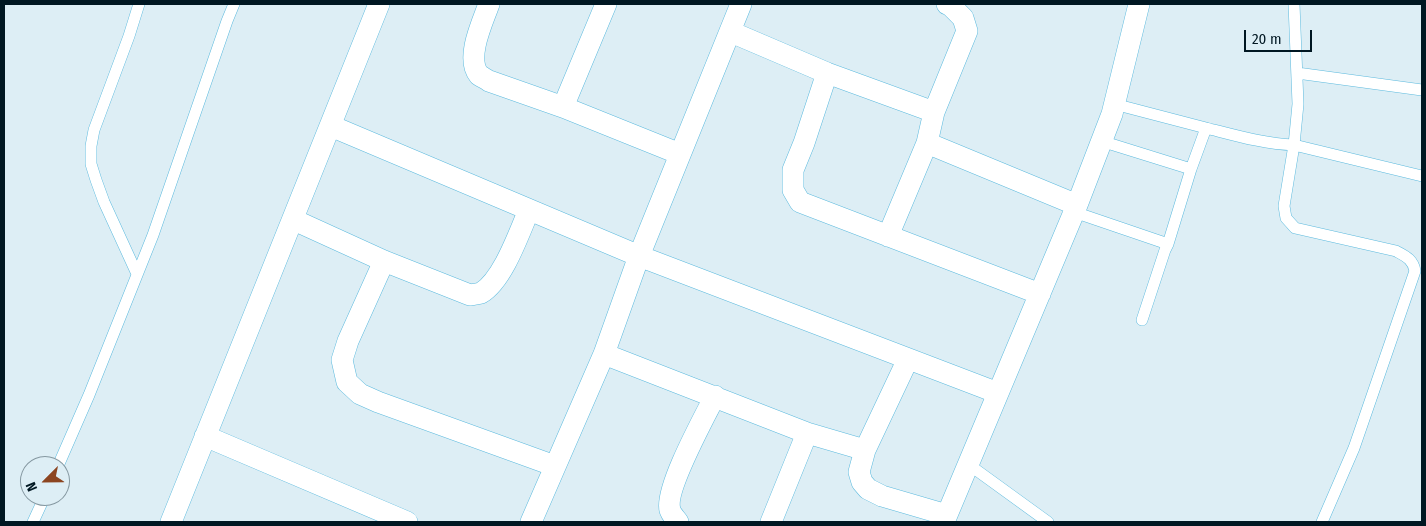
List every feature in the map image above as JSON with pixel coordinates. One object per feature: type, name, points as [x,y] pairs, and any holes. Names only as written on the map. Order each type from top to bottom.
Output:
[{"type":"street","points":[[171,522],[380,4]]},
{"type":"street","points":[[490,4],[475,38],[474,60],[480,75],[489,81],[680,154]]},
{"type":"street","points":[[563,108],[606,4]]},
{"type":"street","points":[[531,522],[604,354],[639,256],[741,4]]},
{"type":"street","points":[[888,236],[927,143],[934,112],[966,32],[963,18],[947,4]]},
{"type":"street","points":[[908,359],[864,450],[860,472],[862,482],[868,489],[882,496],[945,519],[1040,294],[1101,141],[1114,104],[1139,4]]},
{"type":"street","points":[[731,32],[827,73],[934,112]]},
{"type":"street","points":[[827,73],[804,143],[792,170],[793,190],[800,202],[1040,294]]},
{"type":"street","points":[[331,126],[639,256],[998,393]]},
{"type":"street","points":[[927,143],[1075,209]]},
{"type":"street","points":[[294,220],[384,261],[470,295],[479,294],[490,285],[502,270],[529,210]]},
{"type":"street","points":[[384,261],[348,341],[342,360],[347,382],[360,394],[378,402],[554,466]]},
{"type":"street","points":[[604,354],[807,433],[864,450]]},
{"type":"street","points":[[678,522],[670,511],[669,499],[688,450],[715,396]]},
{"type":"street","points":[[771,522],[807,433]]},
{"type":"street","points":[[205,436],[399,521]]},
{"type":"lane","points":[[137,274],[96,180],[91,164],[91,146],[94,130],[139,4]]},
{"type":"lane","points":[[62,456],[153,235],[226,21],[234,4]]},
{"type":"lane","points":[[1294,4],[1298,104],[1294,145],[1284,206],[1286,218],[1295,228],[1396,251],[1407,256],[1416,270],[1354,448],[1322,522]]},
{"type":"lane","points":[[1297,73],[1422,90]]},
{"type":"lane","points":[[1114,104],[1252,139],[1294,145],[1422,176]]},
{"type":"lane","points":[[1142,320],[1206,128]]},
{"type":"lane","points":[[1101,141],[1191,169]]},
{"type":"lane","points":[[1075,209],[1168,244]]},
{"type":"lane","points":[[968,464],[1048,522]]},
{"type":"lane","points":[[33,522],[40,506]]}]
